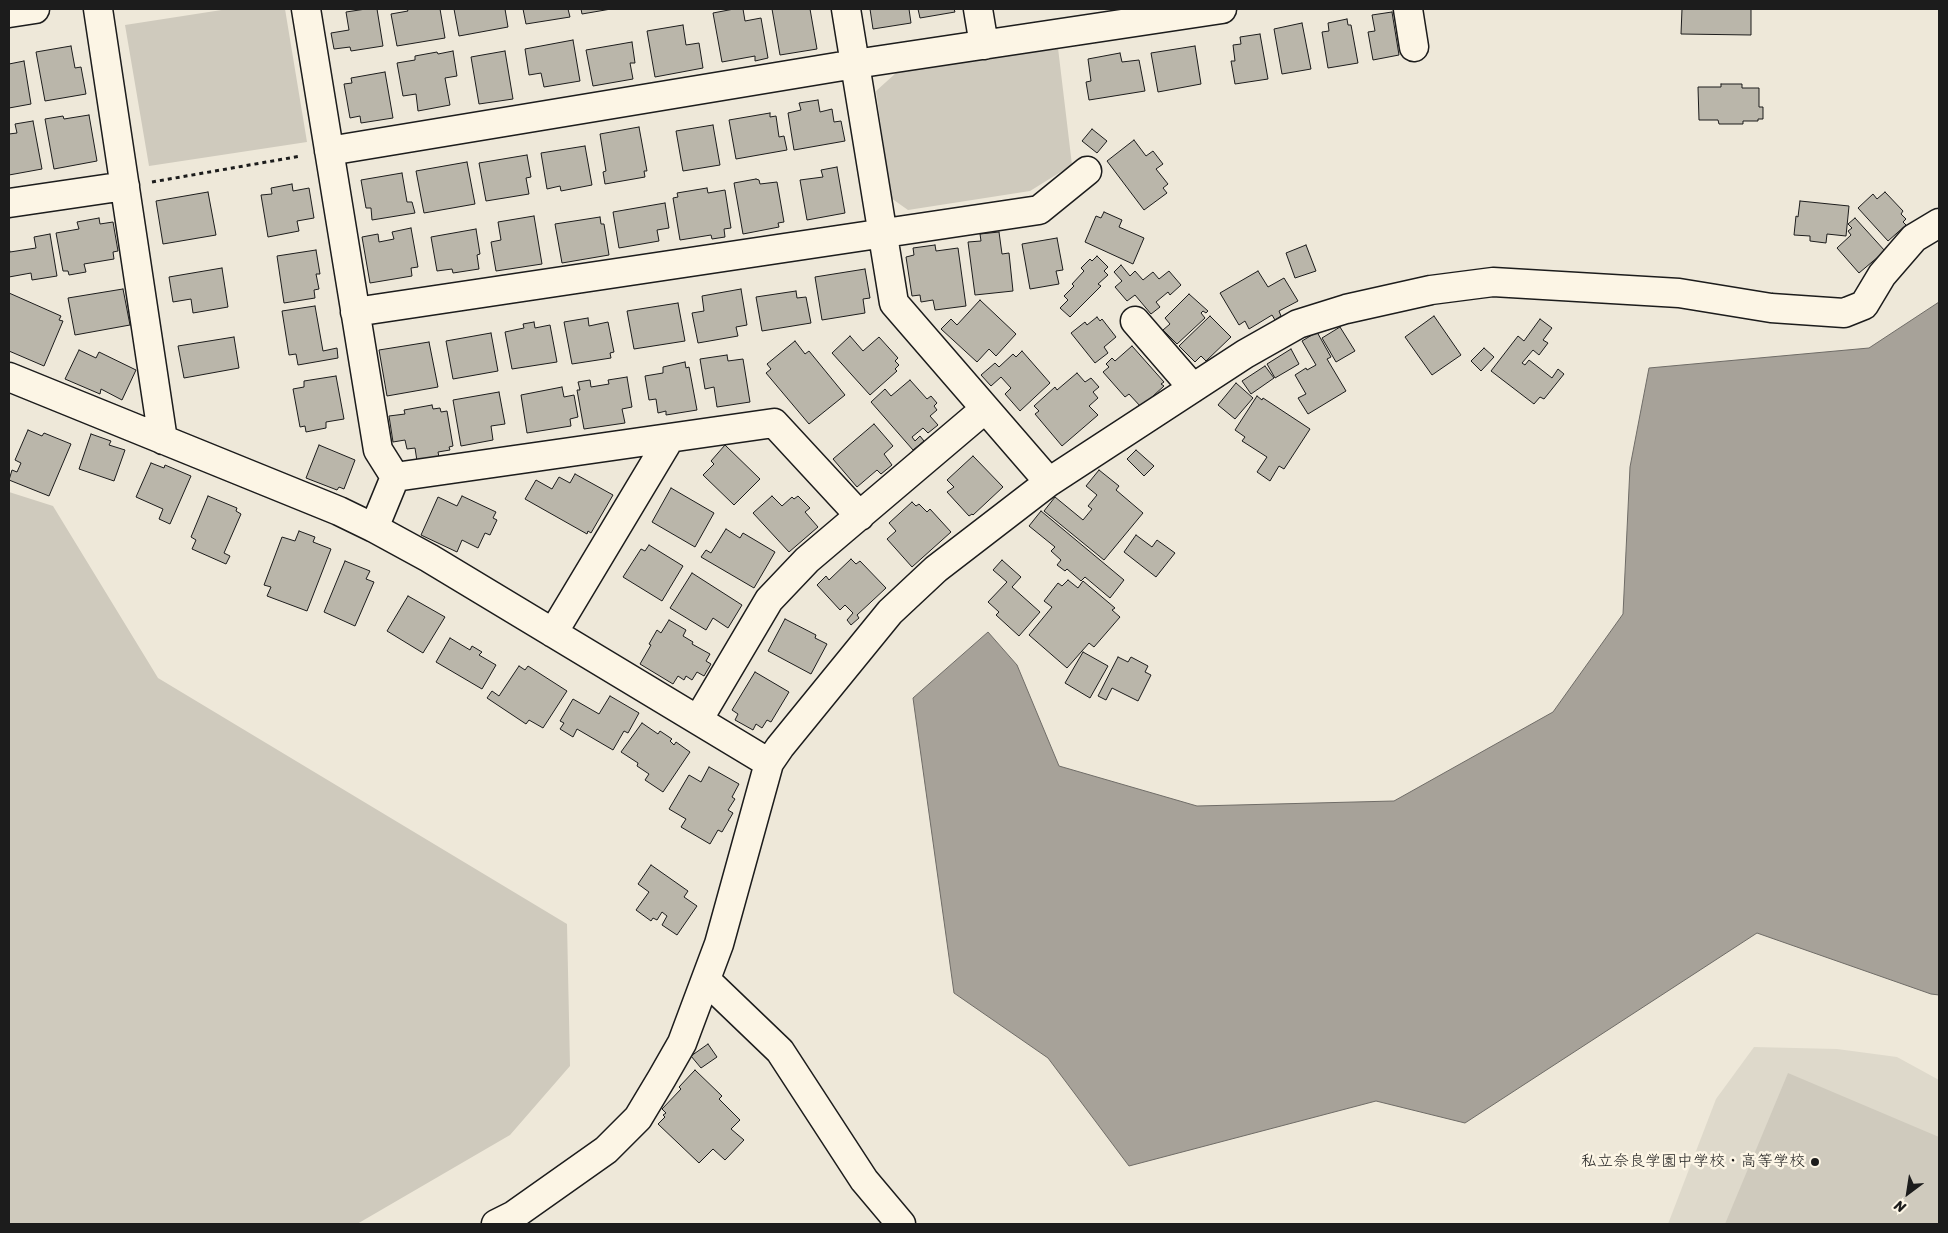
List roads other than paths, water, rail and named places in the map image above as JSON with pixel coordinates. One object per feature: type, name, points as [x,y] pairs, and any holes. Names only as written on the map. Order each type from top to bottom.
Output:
[{"type":"street","points":[[9,13],[35,9]]},
{"type":"street","points":[[98,9],[163,440]]},
{"type":"street","points":[[306,9],[378,450],[395,477]]},
{"type":"street","points":[[846,9],[894,303],[1049,482]]},
{"type":"street","points":[[978,9],[984,45]]},
{"type":"street","points":[[329,151],[855,64],[984,45],[1114,17],[1222,9]]},
{"type":"street","points":[[1408,9],[1414,46]]},
{"type":"street","points":[[355,312],[1039,210],[1087,171]]},
{"type":"street","points":[[9,203],[124,186]]},
{"type":"street","points":[[496,1224],[529,1206],[606,1150],[638,1118],[682,1043],[706,980],[719,944],[769,763],[825,690],[890,612],[936,569],[1049,482],[1245,354],[1298,324],[1346,309],[1431,290],[1493,282],[1679,293],[1771,308],[1844,313],[1864,305],[1882,275],[1914,238],[1939,223]]},
{"type":"street","points":[[1136,321],[1193,388]]},
{"type":"street","points":[[9,376],[339,511],[374,528],[430,558],[769,763]]},
{"type":"street","points":[[698,720],[769,600],[807,560],[985,409]]},
{"type":"street","points":[[395,477],[774,423],[860,516]]},
{"type":"street","points":[[553,633],[670,438]]},
{"type":"street","points":[[374,528],[395,477]]},
{"type":"street","points":[[706,980],[780,1051],[864,1180],[901,1224]]},
{"type":"place","name":"私立奈良学園中学校・高等学校","points":[[1815,1162]]}]
